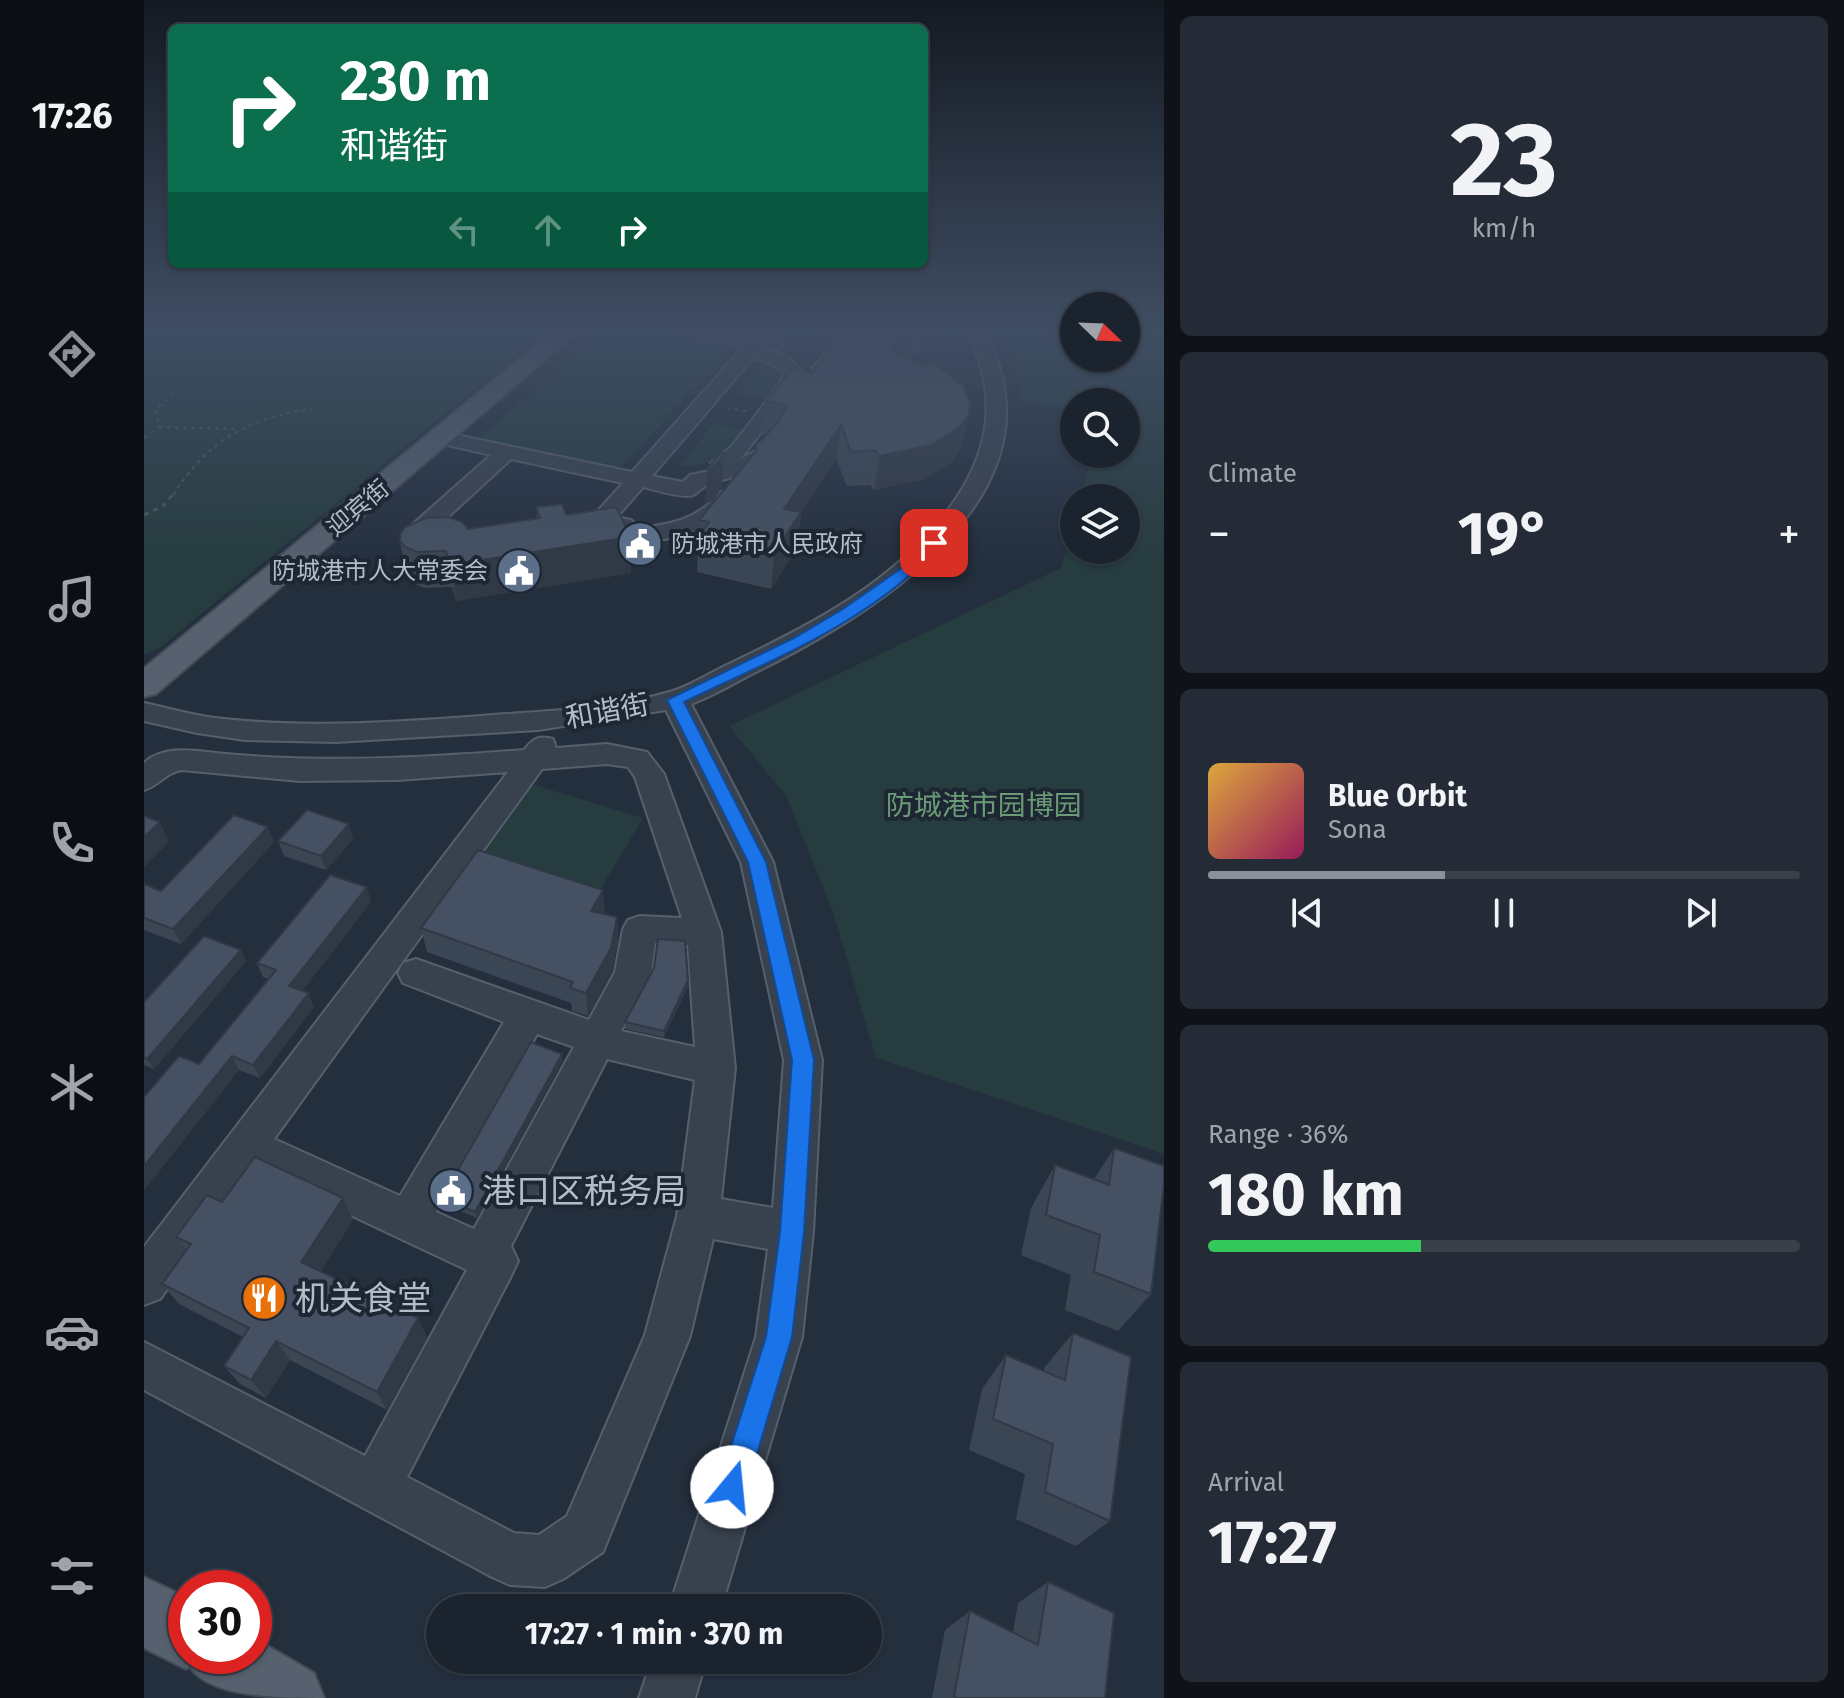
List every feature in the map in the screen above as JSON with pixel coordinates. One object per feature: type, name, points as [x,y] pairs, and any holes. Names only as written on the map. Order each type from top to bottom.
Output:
[{"type":"main road","name":"迎宾街","points":[[144,686],[477,408]]},
{"type":"main road","points":[[144,1610],[168,1624]]},
{"type":"main road","points":[[250,1674],[289,1698]]},
{"type":"street","points":[[702,408],[652,473],[602,520],[566,536],[634,536],[691,528],[714,517],[741,482],[745,459],[766,415],[774,408]]},
{"type":"street","name":"和谐街","points":[[144,712],[216,727],[538,740],[675,700],[799,641],[849,612],[904,573],[934,543],[982,477],[996,438],[997,408]]},
{"type":"street","points":[[442,438],[506,452],[652,473],[697,471],[745,459]]},
{"type":"street","points":[[468,542],[420,530],[506,452]]},
{"type":"street","points":[[652,473],[688,490],[698,480],[745,459]]},
{"type":"street","points":[[602,520],[623,525],[634,536]]},
{"type":"street","points":[[675,700],[757,862],[803,1060],[792,1232],[779,1337],[699,1594]]},
{"type":"street","points":[[144,1283],[538,740]]},
{"type":"street","points":[[144,780],[162,763],[182,760],[314,771],[397,770],[538,740],[637,759],[649,774],[704,932],[716,1068],[698,1216],[667,1336],[585,1534],[545,1561],[510,1559],[144,1365]]},
{"type":"street","points":[[483,1255],[633,973],[640,929],[704,932]]},
{"type":"street","points":[[416,973],[625,1049],[716,1068]]},
{"type":"street","points":[[408,1221],[528,1015]]},
{"type":"street","points":[[246,1146],[496,1261],[375,1487]]},
{"type":"street","points":[[698,1216],[792,1232]]},
{"type":"street","points":[[667,1698],[675,1674]]},
{"type":"path","points":[[157,408],[159,427]]},
{"type":"path","points":[[729,408],[766,415]]},
{"type":"path","points":[[144,515],[174,497],[190,471],[236,429],[255,419],[313,409]]},
{"type":"path","points":[[144,438],[159,427],[236,429]]},
{"type":"green space","points":[[144,408],[452,408],[161,647],[144,655]]},
{"type":"green space","points":[[514,408],[675,408],[619,469],[479,439]]},
{"type":"green space","name":"防城港市园博园","points":[[1140,408],[1164,408],[1164,1154],[876,1058],[832,909],[786,796],[729,726],[1061,568],[1062,564],[1140,564],[1140,484],[1085,484],[1089,468],[1140,468]]},
{"type":"green space","points":[[714,424],[746,430],[719,458],[703,464],[680,465]]},
{"type":"green space","points":[[528,783],[643,818],[589,908],[467,868]]},
{"type":"building","points":[[785,408],[970,408],[969,415],[960,427],[932,445],[880,456],[875,450],[851,452],[841,425],[784,509],[801,512],[774,553],[699,536],[709,522],[699,520],[757,450],[756,445],[777,424]]},
{"type":"building","points":[[720,453],[724,453],[722,457],[707,469]]},
{"type":"building","points":[[562,504],[566,515],[616,507],[631,537],[450,565],[446,551],[417,552],[400,541],[405,527],[426,518],[448,517],[462,522],[468,529],[540,518],[536,507]]},
{"type":"building","points":[[307,810],[349,824],[321,856],[278,841]]},
{"type":"building","points":[[234,815],[268,827],[173,929],[144,918],[144,884],[161,891]]},
{"type":"building","points":[[144,816],[160,822],[144,837]]},
{"type":"building","points":[[478,850],[603,890],[591,911],[617,917],[611,948],[586,993],[570,988],[573,982],[421,928]]},
{"type":"building","points":[[330,875],[367,887],[289,986],[309,993],[253,1065],[232,1056],[144,1166],[144,1097],[179,1056],[199,1064],[276,970],[257,963]]},
{"type":"building","points":[[204,936],[241,950],[147,1059],[144,1057],[144,1002]]},
{"type":"building","points":[[658,939],[685,941],[688,980],[664,1031],[625,1022],[654,968]]},
{"type":"building","points":[[531,1042],[562,1054],[475,1212],[442,1198]]},
{"type":"building","points":[[1114,1148],[1164,1166],[1151,1294],[1094,1272],[1100,1235],[1046,1215],[1055,1165],[1109,1185]]},
{"type":"building","name":"机关食堂","points":[[255,1157],[343,1198],[301,1262],[418,1318],[377,1392],[276,1341],[251,1380],[224,1366],[249,1328],[162,1284],[191,1244],[176,1237],[207,1195],[222,1202]]},
{"type":"building","points":[[1073,1333],[1131,1357],[1110,1521],[1045,1492],[1053,1444],[993,1419],[1006,1355],[1065,1380]]},
{"type":"building","points":[[1048,1582],[1114,1613],[1105,1698],[954,1696],[970,1611],[1038,1645]]},
{"type":"place","name":"防城港市人民政府","points":[[640,544]]},
{"type":"place","name":"防城港市人大常委会","points":[[519,571]]},
{"type":"place","name":"港口区税务局","points":[[451,1191]]},
{"type":"place","name":"机关食堂","points":[[264,1298]]},
{"type":"route","points":[[732,1487],[779,1337],[792,1232],[803,1060],[757,862],[675,700],[799,641],[849,612],[904,573],[934,543]]}]
